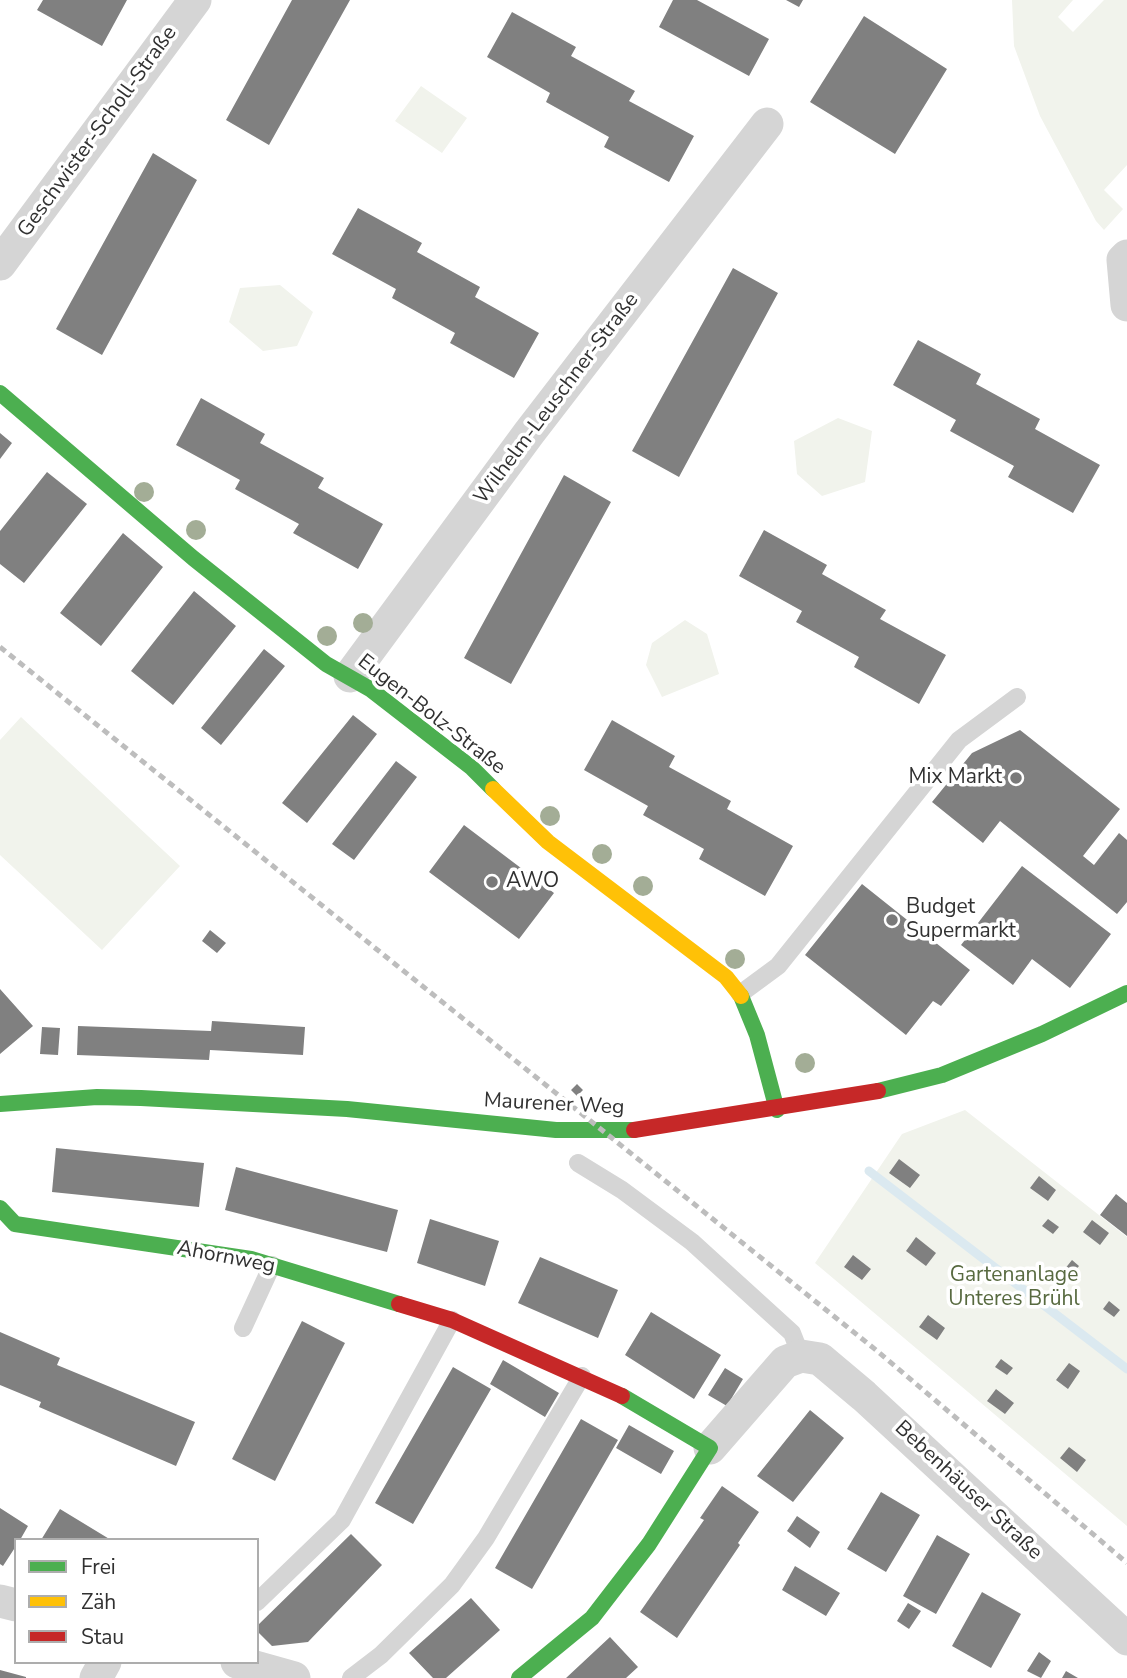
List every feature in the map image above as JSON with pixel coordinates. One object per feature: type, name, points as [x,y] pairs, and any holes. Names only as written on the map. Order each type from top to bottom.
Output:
[{"type":"street","name":"Geschwister-Scholl-Straße","points":[[0,264],[195,0]]},
{"type":"street","name":"Wilhelm-Leuschner-Straße","points":[[350,676],[528,433],[767,124]]},
{"type":"street","points":[[1127,256],[1123,260],[1127,306]]},
{"type":"street","name":"Eugen-Bolz-Straße","points":[[0,393],[82,460],[103,484],[172,541],[326,664],[350,676],[472,768],[538,833],[677,942],[711,964],[740,994],[757,1035],[777,1110]]},
{"type":"street","name":"Maurener Weg","points":[[0,1104],[97,1097],[141,1097],[347,1109],[556,1130],[606,1132],[848,1098],[942,1075],[1042,1034],[1127,993]]},
{"type":"street","name":"Ahornweg","points":[[0,1208],[15,1224],[272,1265],[452,1320],[582,1376],[632,1401],[709,1448]]},
{"type":"street","points":[[519,1678],[592,1618],[649,1544],[709,1448],[785,1362],[801,1356]]},
{"type":"street","name":"Bebenhäuser Straße","points":[[801,1356],[820,1359],[864,1396],[1127,1639]]},
{"type":"street","points":[[244,1664],[294,1678]]},
{"type":"lane","points":[[740,994],[778,967],[959,740],[1017,697]]},
{"type":"lane","points":[[578,1163],[622,1190],[692,1242],[792,1333],[801,1356]]},
{"type":"lane","points":[[243,1328],[272,1265]]},
{"type":"lane","points":[[259,1600],[342,1520],[452,1320]]},
{"type":"lane","points":[[351,1678],[382,1654],[452,1585],[486,1538],[582,1376]]},
{"type":"green space","points":[[1012,0],[1073,0],[1058,17],[1073,32],[1104,0],[1127,0],[1127,165],[1104,190],[1123,209],[1104,230],[1096,221],[1040,116],[1014,46]]},
{"type":"green space","points":[[421,86],[467,118],[442,153],[395,121]]},
{"type":"green space","points":[[280,285],[313,312],[297,346],[263,351],[229,322],[240,288]]},
{"type":"green space","points":[[838,418],[872,431],[865,482],[822,496],[797,474],[794,441]]},
{"type":"green space","points":[[685,620],[707,634],[719,674],[662,697],[646,665],[652,643]]},
{"type":"green space","points":[[21,717],[180,866],[102,950],[0,855],[0,740]]},
{"type":"green space","name":"Gartenanlage Unteres Brühl","points":[[965,1110],[1127,1237],[1127,1526],[815,1263],[902,1134]]},
{"type":"building","points":[[43,0],[127,0],[102,46],[37,10]]},
{"type":"building","points":[[292,0],[350,0],[269,145],[226,120]]},
{"type":"building","points":[[673,0],[697,0],[769,39],[749,76],[659,27]]},
{"type":"building","points":[[786,0],[803,0],[799,7]]},
{"type":"building","points":[[512,12],[576,47],[571,56],[635,91],[629,101],[694,136],[669,182],[604,147],[609,137],[546,102],[550,93],[487,57]]},
{"type":"building","points":[[864,16],[947,69],[895,154],[810,102]]},
{"type":"building","points":[[153,153],[197,180],[102,355],[56,329]]},
{"type":"building","points":[[358,208],[422,243],[417,252],[480,287],[475,297],[539,333],[514,378],[450,343],[455,333],[392,298],[396,289],[332,254]]},
{"type":"building","points":[[733,268],[778,293],[679,477],[632,451]]},
{"type":"building","points":[[918,340],[981,374],[976,384],[1040,419],[1035,429],[1100,465],[1073,513],[1008,477],[1014,466],[950,431],[956,420],[893,385]]},
{"type":"building","points":[[201,398],[265,434],[260,443],[324,478],[318,488],[383,524],[358,569],[293,533],[299,524],[235,489],[240,480],[176,445]]},
{"type":"building","points":[[0,433],[12,443],[0,459]]},
{"type":"building","points":[[47,472],[87,504],[24,583],[0,564],[0,531]]},
{"type":"building","points":[[564,475],[611,502],[511,684],[464,658]]},
{"type":"building","points":[[764,530],[827,565],[822,574],[886,610],[880,619],[946,655],[919,704],[854,667],[859,657],[796,622],[802,611],[739,576]]},
{"type":"building","points":[[123,533],[163,567],[101,646],[60,613]]},
{"type":"building","points":[[194,591],[236,626],[173,705],[131,671]]},
{"type":"building","points":[[264,649],[285,666],[221,745],[201,728]]},
{"type":"building","points":[[353,715],[377,734],[307,823],[282,803]]},
{"type":"building","points":[[612,720],[675,756],[669,767],[731,801],[727,809],[793,846],[765,896],[699,859],[704,849],[643,815],[648,806],[584,770]]},
{"type":"building","name":"Mix Markt","points":[[1020,730],[1120,809],[1083,856],[1094,865],[1119,833],[1127,840],[1127,902],[1117,914],[1000,821],[983,843],[932,802],[972,753]]},
{"type":"building","points":[[396,761],[417,777],[354,860],[332,844]]},
{"type":"building","name":"AWO","points":[[464,825],[554,893],[519,939],[429,872]]},
{"type":"building","points":[[1022,866],[1111,934],[1070,988],[1032,959],[1013,985],[961,945]]},
{"type":"building","points":[[862,884],[970,970],[941,1006],[933,1001],[906,1035],[805,955]]},
{"type":"building","points":[[210,930],[226,943],[217,953],[202,941]]},
{"type":"building","points":[[0,989],[33,1026],[0,1054]]},
{"type":"building","points":[[212,1021],[305,1027],[303,1055],[210,1050],[209,1060],[77,1055],[78,1026],[211,1031]]},
{"type":"building","points":[[42,1027],[60,1028],[58,1055],[40,1054]]},
{"type":"building","points":[[577,1084],[583,1090],[577,1096],[571,1090]]},
{"type":"building","points":[[56,1148],[204,1163],[199,1207],[52,1192]]},
{"type":"building","points":[[899,1159],[920,1175],[910,1188],[889,1173]]},
{"type":"building","points":[[236,1167],[398,1210],[387,1252],[225,1210]]},
{"type":"building","points":[[1039,1176],[1056,1190],[1048,1201],[1030,1188]]},
{"type":"building","points":[[1116,1194],[1127,1203],[1127,1236],[1100,1215]]},
{"type":"building","points":[[430,1219],[499,1241],[485,1286],[417,1263]]},
{"type":"building","points":[[1048,1219],[1059,1227],[1053,1234],[1042,1226]]},
{"type":"building","points":[[1092,1220],[1109,1233],[1100,1245],[1083,1232]]},
{"type":"building","points":[[916,1237],[936,1253],[926,1266],[906,1251]]},
{"type":"building","points":[[853,1255],[871,1269],[862,1280],[844,1267]]},
{"type":"building","points":[[540,1257],[618,1290],[598,1338],[518,1303]]},
{"type":"building","points":[[1072,1260],[1079,1266],[1071,1276],[1064,1270]]},
{"type":"building","points":[[1109,1301],[1120,1310],[1114,1317],[1103,1309]]},
{"type":"building","points":[[651,1312],[721,1355],[694,1399],[625,1355]]},
{"type":"building","points":[[928,1315],[945,1328],[937,1340],[919,1327]]},
{"type":"building","points":[[302,1321],[345,1343],[275,1481],[232,1459]]},
{"type":"building","points":[[0,1332],[60,1358],[57,1365],[195,1422],[176,1466],[39,1407],[41,1402],[0,1385]]},
{"type":"building","points":[[1001,1359],[1013,1368],[1007,1375],[995,1367]]},
{"type":"building","points":[[503,1360],[559,1393],[545,1417],[490,1384]]},
{"type":"building","points":[[1069,1363],[1080,1371],[1068,1389],[1056,1380]]},
{"type":"building","points":[[453,1367],[491,1389],[413,1524],[375,1503]]},
{"type":"building","points":[[725,1368],[743,1379],[727,1406],[708,1395]]},
{"type":"building","points":[[996,1389],[1014,1403],[1005,1414],[987,1401]]},
{"type":"building","points":[[810,1410],[844,1438],[793,1502],[757,1476]]},
{"type":"building","points":[[581,1419],[618,1440],[532,1589],[495,1568]]},
{"type":"building","points":[[629,1425],[674,1451],[661,1474],[616,1448]]},
{"type":"building","points":[[1069,1447],[1086,1460],[1077,1472],[1060,1458]]},
{"type":"building","points":[[722,1486],[759,1512],[677,1638],[640,1612],[704,1520],[700,1518]]},
{"type":"building","points":[[881,1492],[920,1515],[886,1572],[847,1549]]},
{"type":"building","points":[[0,1508],[28,1526],[21,1538],[14,1538],[14,1549],[3,1566],[0,1564]]},
{"type":"building","points":[[60,1509],[108,1538],[42,1538]]},
{"type":"building","points":[[797,1516],[820,1532],[810,1548],[787,1531]]},
{"type":"building","points":[[351,1534],[382,1565],[308,1642],[272,1646],[259,1633],[259,1624]]},
{"type":"building","points":[[937,1535],[970,1554],[936,1614],[903,1596]]},
{"type":"building","points":[[795,1566],[840,1593],[826,1616],[782,1590]]},
{"type":"building","points":[[982,1592],[1021,1614],[991,1668],[952,1646]]},
{"type":"building","points":[[471,1598],[500,1630],[446,1678],[433,1678],[409,1653]]},
{"type":"building","points":[[908,1603],[921,1611],[909,1629],[897,1621]]},
{"type":"building","points":[[610,1637],[638,1667],[626,1678],[566,1678]]},
{"type":"building","points":[[1039,1652],[1051,1661],[1041,1678],[1027,1671]]},
{"type":"building","points":[[0,1670],[26,1677],[26,1678],[0,1678]]},
{"type":"building","points":[[1066,1671],[1078,1678],[1062,1678]]},
{"type":"waterway","points":[[869,1171],[1127,1369]]},
{"type":"railway","points":[[0,647],[876,1350],[1127,1563]]},
{"type":"traffic: fast","points":[[0,393],[193,558],[326,664],[370,689],[472,768],[493,789]]},
{"type":"traffic: fast","points":[[878,1091],[942,1075],[1042,1034],[1127,993]]},
{"type":"traffic: fast","points":[[741,996],[757,1035],[777,1110]]},
{"type":"traffic: fast","points":[[0,1104],[97,1097],[141,1098],[347,1109],[556,1130],[634,1130]]},
{"type":"traffic: fast","points":[[0,1208],[15,1224],[251,1259],[399,1304]]},
{"type":"traffic: fast","points":[[519,1678],[592,1618],[649,1544],[710,1448],[622,1396]]},
{"type":"traffic: slow","points":[[493,789],[548,842],[726,977],[741,996]]},
{"type":"traffic: jam","points":[[634,1130],[878,1091]]},
{"type":"traffic: jam","points":[[399,1304],[452,1320],[622,1396]]},
{"type":"place","name":"Mix Markt","points":[[1016,778]]},
{"type":"place","name":"AWO","points":[[492,882]]},
{"type":"place","name":"Budget Supermarkt","points":[[892,920]]}]
